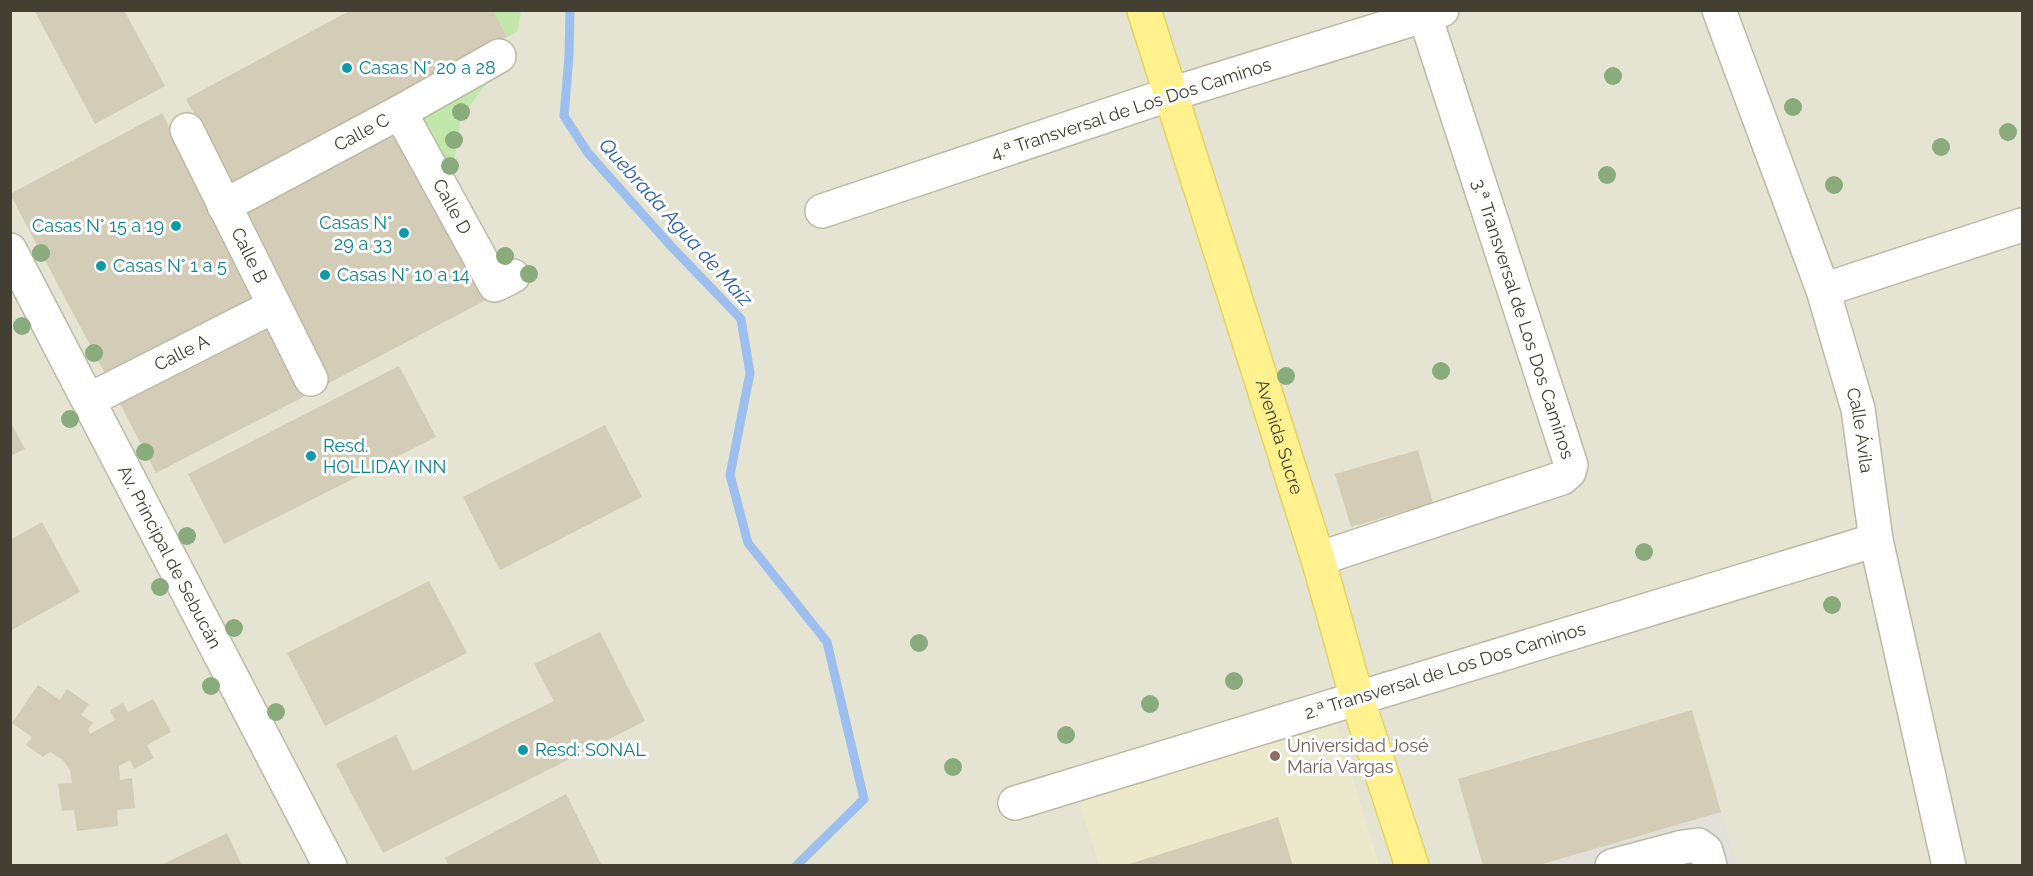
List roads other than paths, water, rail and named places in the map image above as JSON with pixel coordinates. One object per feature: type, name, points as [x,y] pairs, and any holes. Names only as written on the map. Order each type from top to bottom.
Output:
[{"type":"main road","name":"Avenida Sucre","points":[[1144,10],[1318,559],[1357,698],[1412,866]]},
{"type":"street","name":"Calle Ávila","points":[[1719,10],[1823,290],[1858,409],[1876,540],[1949,866]]},
{"type":"street","name":"4.ª Transversal de Los Dos Caminos","points":[[822,211],[1171,94],[1433,13]]},
{"type":"street","name":"3.ª Transversal de Los Dos Caminos","points":[[1318,559],[1562,478],[1569,472],[1571,465],[1433,13]]},
{"type":"street","name":"Calle C","points":[[224,206],[499,56]]},
{"type":"street","name":"Calle D","points":[[400,112],[495,285],[513,276]]},
{"type":"street","name":"Calle B","points":[[187,130],[311,379]]},
{"type":"street","points":[[1823,290],[2022,225]]},
{"type":"street","name":"Av. Principal de Sebucán","points":[[10,250],[330,866]]},
{"type":"street","name":"Calle A","points":[[89,400],[274,306]]},
{"type":"street","name":"2.ª Transversal de Los Dos Caminos","points":[[1015,802],[1876,540]]},
{"type":"street","points":[[1612,866],[1698,845],[1706,851],[1710,866]]},
{"type":"waterway","name":"Quebrada Agua de Maíz","points":[[570,10],[564,116],[588,153],[670,245],[741,319],[750,373],[730,475],[748,543],[827,642],[864,799],[796,866]]},
{"type":"place","name":"Casas N° 20 a 28","points":[[347,68]]},
{"type":"place","name":"Casas N° 15 a 19","points":[[176,226]]},
{"type":"place","name":"Casas N° 29 a 33","points":[[404,233]]},
{"type":"place","name":"Casas N° 1 a 5","points":[[101,266]]},
{"type":"place","name":"Casas N° 10 a 14","points":[[325,275]]},
{"type":"place","name":"Resd. HOLLIDAY INN","points":[[311,456]]},
{"type":"place","name":"Resd: SONAL","points":[[523,750]]},
{"type":"place","name":"Universidad José María Vargas","points":[[1275,756]]}]
